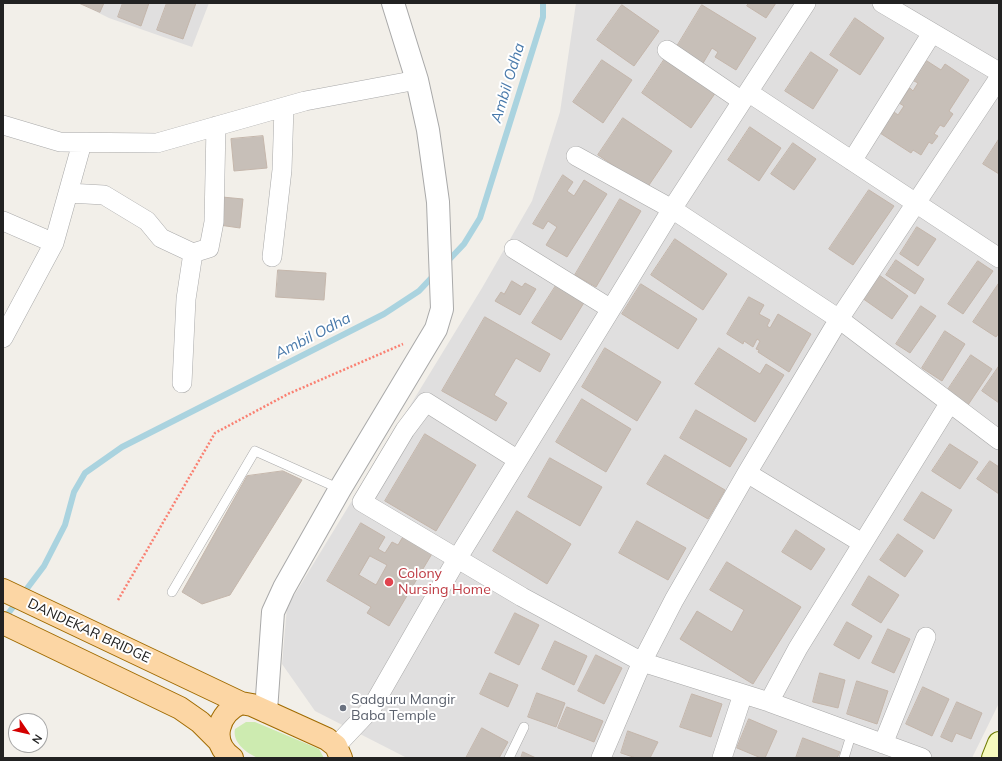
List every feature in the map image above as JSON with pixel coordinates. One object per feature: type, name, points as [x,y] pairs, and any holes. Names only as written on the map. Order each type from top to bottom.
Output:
[{"type":"main road","name":"DANDEKAR BRIDGE","points":[[3,590],[241,703],[252,705],[327,739],[341,755]]},
{"type":"main road","name":"DANDEKAR BRIDGE","points":[[3,622],[163,699],[191,715],[226,753]]},
{"type":"main road","points":[[226,753],[218,727],[221,720],[235,706],[241,703]]},
{"type":"main road","points":[[993,758],[999,743]]},
{"type":"street","points":[[266,711],[273,612],[284,588],[340,489],[436,330],[442,309],[438,202],[428,130],[417,80],[393,3]]},
{"type":"street","points":[[341,755],[371,709],[457,559],[672,209],[806,3]]},
{"type":"street","points":[[882,3],[999,72]]},
{"type":"street","points":[[852,161],[932,33]]},
{"type":"street","points":[[667,50],[852,161],[999,258]]},
{"type":"street","points":[[601,758],[642,662],[674,600],[747,473],[839,319],[999,78]]},
{"type":"street","points":[[3,125],[60,142],[157,143],[305,101],[417,80]]},
{"type":"street","points":[[272,257],[282,170],[284,107]]},
{"type":"street","points":[[68,193],[104,195],[147,221],[161,238],[194,252],[209,248],[214,222],[216,126]]},
{"type":"street","points":[[3,338],[54,243],[82,143]]},
{"type":"street","points":[[576,156],[672,209],[839,319],[949,404],[999,440]]},
{"type":"street","points":[[3,220],[54,243]]},
{"type":"street","points":[[514,249],[611,309]]},
{"type":"street","points":[[182,383],[186,299],[194,252]]},
{"type":"street","points":[[518,460],[426,402],[404,430],[362,502],[522,597],[642,662],[769,702],[913,756]]},
{"type":"street","points":[[769,702],[798,648],[949,404]]},
{"type":"street","points":[[747,473],[862,543]]},
{"type":"street","points":[[883,744],[926,637]]},
{"type":"street","points":[[722,758],[743,694]]},
{"type":"lane","points":[[172,592],[254,451],[340,489]]},
{"type":"lane","points":[[509,758],[524,727]]},
{"type":"lane","points":[[844,758],[852,732]]},
{"type":"shaded area","points":[[79,3],[209,3],[192,47],[109,18]]},
{"type":"shaded area","points":[[576,3],[999,3],[999,703],[972,758],[407,758],[315,711],[282,664],[287,607],[482,288],[532,201],[560,112]]},
{"type":"green space","points":[[246,722],[255,722],[319,749],[324,758],[258,758],[245,750],[238,743],[236,738],[235,729]]},
{"type":"building","points":[[79,3],[104,3],[100,12]]},
{"type":"building","points":[[123,3],[149,3],[141,26],[118,17]]},
{"type":"building","points":[[167,3],[196,3],[183,39],[157,30]]},
{"type":"building","points":[[749,3],[776,3],[766,18],[747,6]]},
{"type":"building","points":[[622,5],[659,31],[634,66],[597,40]]},
{"type":"building","points":[[702,5],[756,38],[736,70],[715,57],[718,52],[712,48],[702,65],[676,48]]},
{"type":"building","points":[[855,18],[884,38],[860,75],[830,55]]},
{"type":"building","points":[[811,52],[838,70],[813,109],[785,91]]},
{"type":"building","points":[[666,57],[716,92],[691,128],[642,93]]},
{"type":"building","points":[[602,60],[632,80],[603,123],[573,102]]},
{"type":"building","points":[[927,61],[941,70],[945,64],[969,80],[949,111],[953,114],[944,127],[940,125],[934,134],[938,136],[932,144],[929,142],[921,155],[913,150],[911,153],[880,133],[894,112],[898,115],[904,106],[899,103],[910,88],[913,91],[918,83],[914,81]]},
{"type":"building","points":[[623,118],[672,151],[647,188],[598,155]]},
{"type":"building","points":[[750,127],[781,148],[759,181],[728,160]]},
{"type":"building","points":[[263,136],[267,168],[234,171],[231,139]]},
{"type":"building","points":[[999,139],[999,174],[983,164]]},
{"type":"building","points":[[793,143],[816,159],[794,190],[771,174]]},
{"type":"building","points":[[563,175],[573,182],[567,191],[574,196],[584,180],[607,194],[567,257],[546,245],[557,227],[548,221],[543,229],[533,224]]},
{"type":"building","points":[[869,190],[894,206],[853,265],[829,249]]},
{"type":"building","points":[[222,197],[243,199],[240,228],[219,225]]},
{"type":"building","points":[[620,199],[641,211],[596,287],[575,275]]},
{"type":"building","points":[[917,227],[936,239],[918,266],[900,254]]},
{"type":"building","points":[[675,239],[727,274],[703,310],[651,275]]},
{"type":"building","points":[[896,260],[924,279],[915,294],[886,275]]},
{"type":"building","points":[[978,261],[993,271],[963,314],[948,304]]},
{"type":"building","points":[[278,270],[326,273],[324,300],[276,297]]},
{"type":"building","points":[[879,275],[908,296],[892,319],[862,298]]},
{"type":"building","points":[[512,281],[522,287],[525,283],[536,289],[520,315],[495,301],[501,292],[504,294]]},
{"type":"building","points":[[999,283],[999,333],[996,337],[973,322]]},
{"type":"building","points":[[557,284],[585,301],[561,340],[532,323]]},
{"type":"building","points":[[641,284],[697,319],[678,349],[622,314]]},
{"type":"building","points":[[749,297],[764,305],[759,314],[770,320],[767,326],[770,328],[778,314],[811,334],[789,372],[758,352],[759,350],[756,349],[760,341],[757,339],[753,347],[744,341],[743,344],[727,334]]},
{"type":"building","points":[[921,306],[936,316],[910,353],[896,344]]},
{"type":"building","points":[[485,317],[550,354],[540,372],[516,358],[494,395],[507,403],[496,421],[442,391]]},
{"type":"building","points":[[945,331],[965,344],[942,381],[922,368]]},
{"type":"building","points":[[605,348],[661,382],[637,421],[582,387]]},
{"type":"building","points":[[719,348],[760,374],[766,364],[784,375],[755,422],[695,384]]},
{"type":"building","points":[[971,355],[992,369],[968,405],[947,391]]},
{"type":"building","points":[[999,366],[999,403],[982,391]]},
{"type":"building","points":[[582,399],[631,429],[606,472],[556,442]]},
{"type":"building","points":[[696,410],[747,439],[730,467],[680,438]]},
{"type":"building","points":[[425,434],[476,465],[436,531],[385,501]]},
{"type":"building","points":[[950,444],[978,462],[960,489],[932,471]]},
{"type":"building","points":[[665,455],[725,490],[708,519],[647,484]]},
{"type":"building","points":[[550,458],[602,487],[580,526],[528,497]]},
{"type":"building","points":[[990,461],[999,467],[999,494],[977,479]]},
{"type":"building","points":[[283,471],[302,480],[230,595],[202,604],[182,592],[247,476]]},
{"type":"building","points":[[922,492],[952,510],[934,539],[904,520]]},
{"type":"building","points":[[517,511],[571,544],[547,584],[493,551]]},
{"type":"building","points":[[637,521],[686,548],[668,580],[619,553]]},
{"type":"building","points":[[361,523],[385,537],[378,549],[385,553],[392,542],[398,545],[404,535],[433,552],[389,626],[367,613],[371,607],[327,581]],"holes":[[[370,556],[387,565],[376,585],[359,575]]]},
{"type":"building","points":[[796,530],[825,549],[811,570],[782,552]]},
{"type":"building","points":[[898,534],[923,551],[905,577],[880,560]]},
{"type":"building","points":[[727,562],[801,607],[753,684],[680,639],[697,611],[732,632],[744,610],[710,590]]},
{"type":"building","points":[[869,576],[899,595],[881,623],[852,605]]},
{"type":"building","points":[[515,613],[539,625],[519,665],[495,653]]},
{"type":"building","points":[[847,622],[872,636],[859,659],[834,645]]},
{"type":"building","points":[[888,629],[910,639],[894,673],[872,663]]},
{"type":"building","points":[[555,641],[587,656],[574,685],[542,669]]},
{"type":"building","points":[[596,655],[622,668],[604,704],[578,691]]},
{"type":"building","points":[[490,673],[518,685],[508,707],[480,694]]},
{"type":"building","points":[[820,673],[845,680],[838,708],[813,702]]},
{"type":"building","points":[[857,681],[888,691],[877,724],[847,714]]},
{"type":"building","points":[[923,687],[949,699],[932,736],[906,724]]},
{"type":"building","points":[[537,693],[565,703],[556,727],[528,717]]},
{"type":"building","points":[[692,694],[722,704],[711,737],[680,727]]},
{"type":"building","points":[[957,702],[982,713],[971,739],[956,733],[952,742],[941,737]]},
{"type":"building","points":[[567,707],[603,721],[594,742],[558,728]]},
{"type":"building","points":[[749,719],[777,731],[765,758],[761,758],[737,748]]},
{"type":"building","points":[[482,728],[508,742],[499,758],[466,758]]},
{"type":"building","points":[[628,731],[658,742],[650,758],[636,758],[621,753]]},
{"type":"building","points":[[803,738],[840,752],[837,758],[796,758]]},
{"type":"building","points":[[523,752],[536,758],[521,758]]},
{"type":"waterway","name":"Ambil Odha","points":[[446,263],[464,244],[480,218],[543,17],[543,3]]},
{"type":"waterway","name":"Ambil Odha","points":[[4,619],[44,566],[65,525],[74,492],[85,473],[122,447],[384,314],[419,291],[435,274]]},
{"type":"place","name":"Colony Nursing Home","points":[[389,582]]},
{"type":"place","name":"Sadguru Mangir Baba Temple","points":[[343,708]]}]
